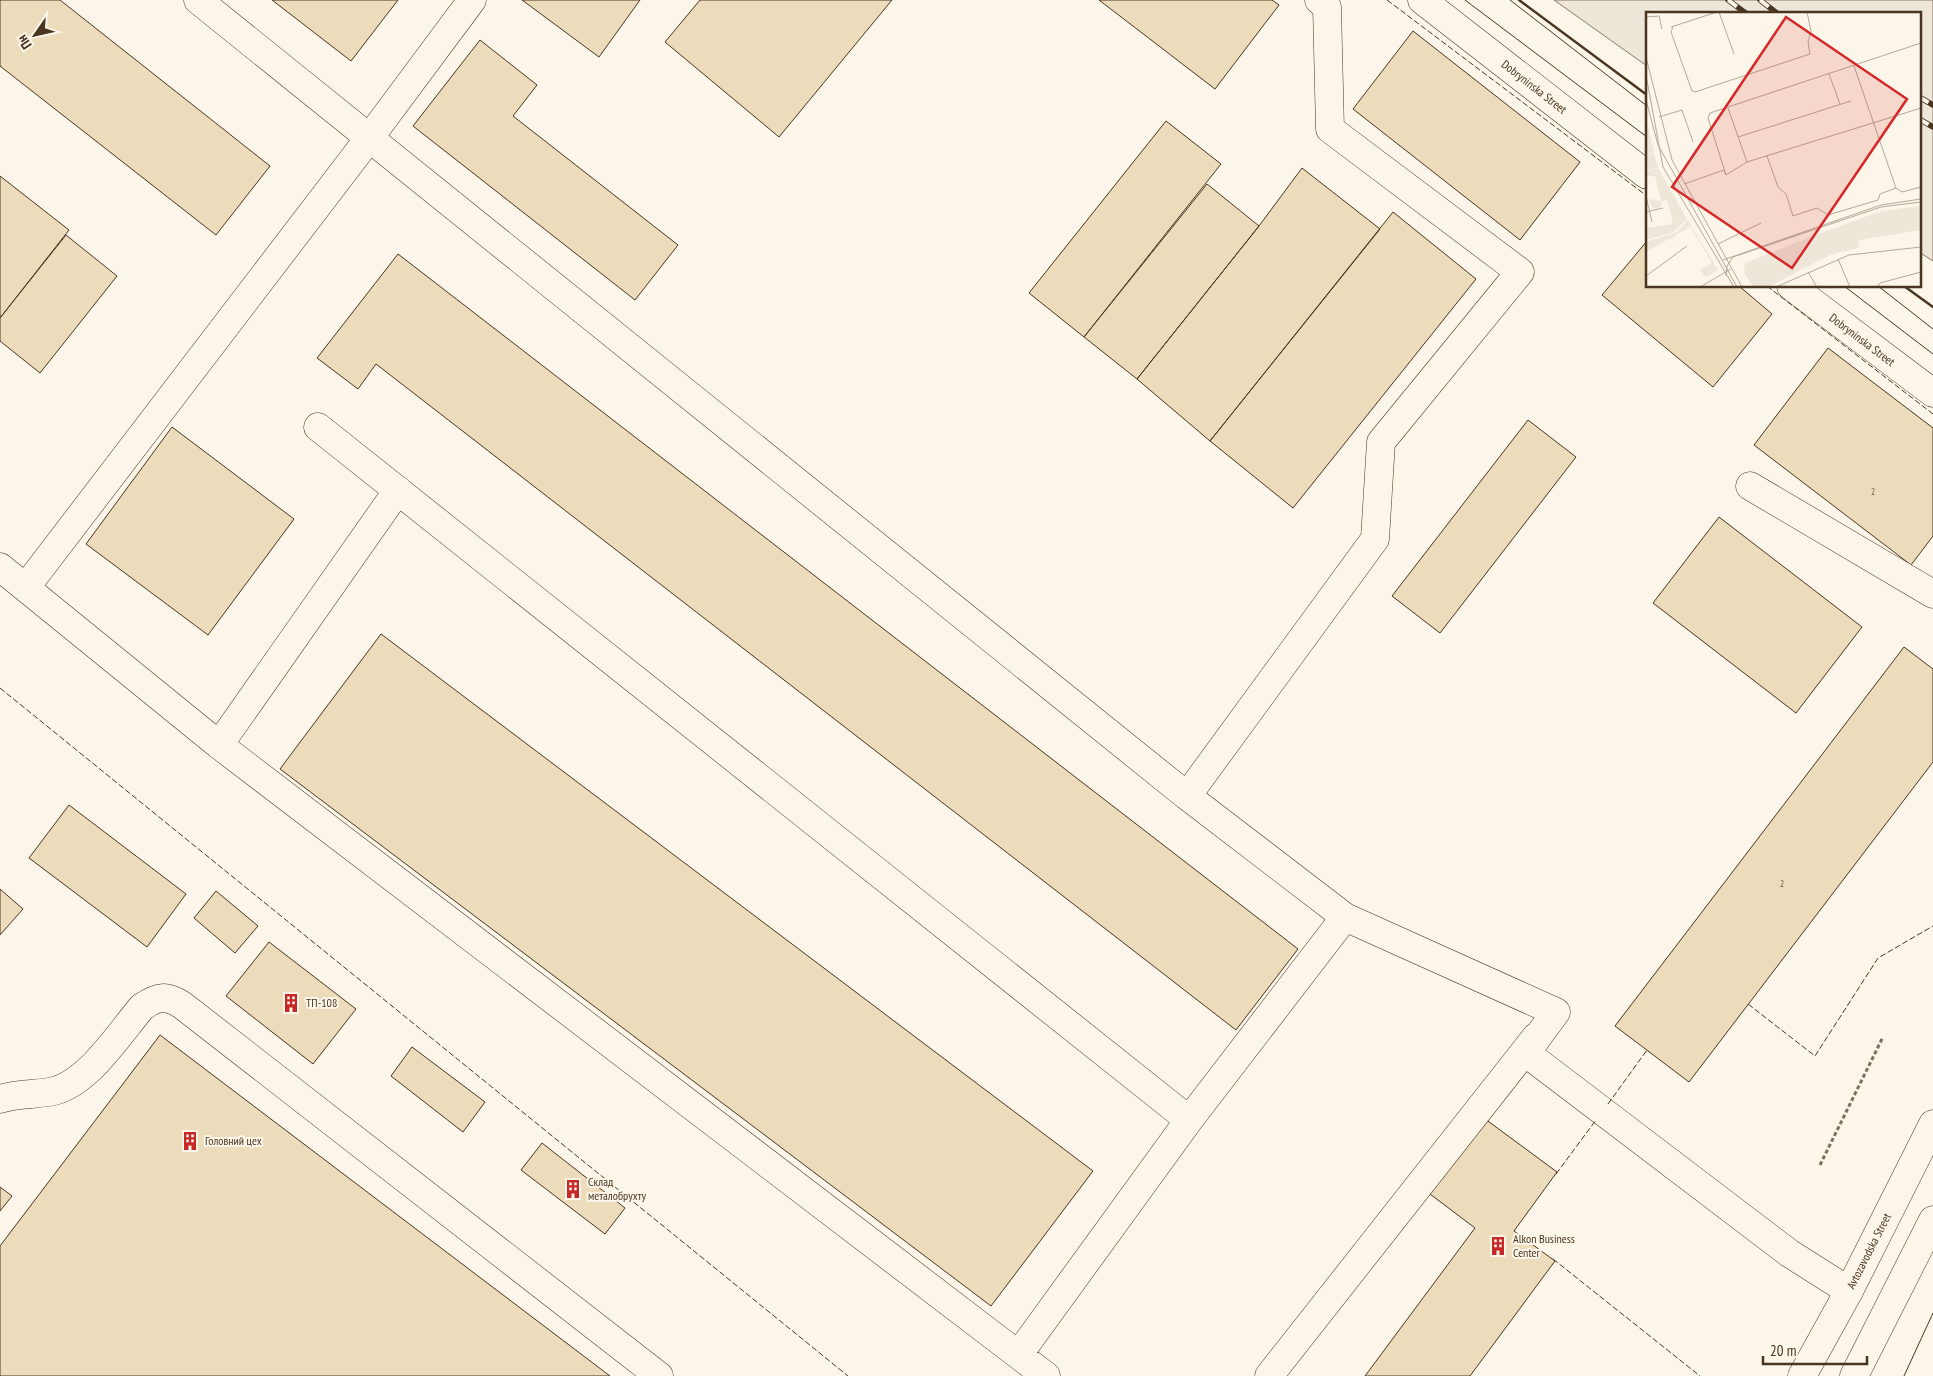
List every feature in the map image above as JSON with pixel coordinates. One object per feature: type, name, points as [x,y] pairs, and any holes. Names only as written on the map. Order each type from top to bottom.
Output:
[{"type":"main road","points":[[198,0],[1187,796],[1345,916],[1556,1012]]},
{"type":"main road","points":[[26,587],[370,137],[472,0]]},
{"type":"main road","points":[[1187,796],[1375,539],[1380,442],[1520,272],[1330,129],[1328,7],[1319,0]]},
{"type":"main road","name":"Dobryninska Street","points":[[1422,0],[1646,174]]},
{"type":"main road","name":"Dobryninska Street","points":[[1793,288],[1933,393]]},
{"type":"main road","points":[[318,427],[1189,1120]]},
{"type":"main road","points":[[1750,486],[1933,594]]},
{"type":"main road","points":[[219,745],[398,490]]},
{"type":"main road","points":[[0,567],[219,745],[1046,1376]]},
{"type":"main road","points":[[1019,1354],[1189,1120],[1345,916]]},
{"type":"main road","points":[[0,1098],[18,1093],[54,1091],[82,1077],[142,1007],[155,998],[168,997],[182,1005],[659,1376]]},
{"type":"main road","points":[[1556,1012],[1526,1054],[1789,1253],[1849,1291]]},
{"type":"main road","points":[[1269,1376],[1556,1012]]},
{"type":"main road","name":"Avtozavodska Street","points":[[1802,1376],[1849,1291],[1933,1124]]},
{"type":"main road","points":[[1854,1376],[1933,1220]]},
{"type":"path","points":[[1820,1164],[1883,1037]]},
{"type":"shaded area","points":[[1554,0],[1933,0],[1933,261],[1920,253],[1920,12],[1646,12],[1646,65]]},
{"type":"building","points":[[0,0],[60,0],[270,166],[216,235],[0,66]]},
{"type":"building","points":[[272,0],[398,0],[351,61]]},
{"type":"building","points":[[522,0],[640,0],[599,57]]},
{"type":"building","points":[[700,0],[892,0],[779,137],[665,42]]},
{"type":"building","points":[[1099,0],[1272,0],[1279,5],[1215,89]]},
{"type":"building","points":[[1413,31],[1580,162],[1520,240],[1353,109]]},
{"type":"building","points":[[480,40],[537,85],[513,116],[678,245],[635,300],[413,126]]},
{"type":"building","points":[[1166,121],[1221,164],[1084,337],[1029,293]]},
{"type":"building","points":[[1302,168],[1380,229],[1210,441],[1137,379],[1259,226]]},
{"type":"building","points":[[0,176],[69,230],[0,318]]},
{"type":"building","points":[[1207,184],[1259,226],[1137,379],[1084,337]]},
{"type":"building","points":[[1393,212],[1476,279],[1293,508],[1210,441]]},
{"type":"building","points":[[66,235],[117,276],[40,373],[0,341],[0,318]]},
{"type":"building","points":[[1646,242],[1646,288],[1741,288],[1772,314],[1713,387],[1602,295]]},
{"type":"building","points":[[398,254],[1298,949],[1236,1030],[376,364],[358,389],[317,358]]},
{"type":"building","points":[[1828,348],[1933,428],[1933,536],[1911,565],[1754,445]]},
{"type":"building","points":[[1528,420],[1576,457],[1440,633],[1392,596]]},
{"type":"building","points":[[172,427],[294,519],[208,635],[86,544]]},
{"type":"building","points":[[1719,517],[1862,627],[1796,713],[1653,603]]},
{"type":"building","points":[[381,634],[1093,1171],[991,1306],[280,769]]},
{"type":"building","points":[[1904,647],[1933,669],[1933,762],[1689,1082],[1615,1026]]},
{"type":"building","points":[[69,805],[186,894],[147,947],[29,858]]},
{"type":"building","points":[[0,889],[23,909],[0,935]]},
{"type":"building","points":[[216,891],[258,926],[235,953],[194,918]]},
{"type":"building","name":"ТП-108","points":[[269,942],[356,1009],[313,1064],[226,996]]},
{"type":"building","name":"Головний цех","points":[[160,1035],[610,1376],[0,1376],[0,1246]]},
{"type":"building","points":[[412,1047],[485,1102],[463,1132],[391,1076]]},
{"type":"building","name":"Alkon Business Center","points":[[1477,1113],[1557,1172],[1514,1231],[1555,1261],[1470,1376],[1365,1376],[1475,1228],[1422,1188]]},
{"type":"building","name":"Склад металобрухту","points":[[542,1143],[625,1208],[605,1234],[521,1170]]},
{"type":"building","points":[[0,1187],[12,1196],[0,1211]]},
{"type":"tram line","points":[[1465,0],[1646,136]]},
{"type":"tram line","points":[[1510,0],[1646,105]]},
{"type":"tram line","points":[[1847,288],[1933,354]]},
{"type":"tram line","points":[[1881,288],[1933,329]]},
{"type":"tram line","points":[[1904,1376],[1933,1313]]},
{"type":"railway","points":[[1728,0],[1744,12]]},
{"type":"railway","points":[[1760,0],[1775,12]]},
{"type":"railway","points":[[1920,98],[1933,105]]},
{"type":"railway","points":[[1920,120],[1933,127]]},
{"type":"fence","points":[[1387,0],[1646,195]]},
{"type":"fence","points":[[1770,288],[1933,414]]},
{"type":"fence","points":[[0,688],[848,1376]]},
{"type":"fence","points":[[1748,1004],[1815,1056],[1878,958],[1933,926]]},
{"type":"fence","points":[[1608,1104],[1647,1050],[1649,1052]]},
{"type":"fence","points":[[1556,1174],[1596,1120]]},
{"type":"fence","points":[[1553,1259],[1700,1376]]},
{"type":"wall","points":[[1519,0],[1646,94]]},
{"type":"wall","points":[[1907,288],[1933,307]]},
{"type":"place","name":"ТП-108","points":[[291,1003]]},
{"type":"place","name":"Головний цех","points":[[190,1141]]},
{"type":"place","name":"Склад металобрухту","points":[[573,1189]]},
{"type":"place","name":"Alkon Business Center","points":[[1498,1246]]}]
